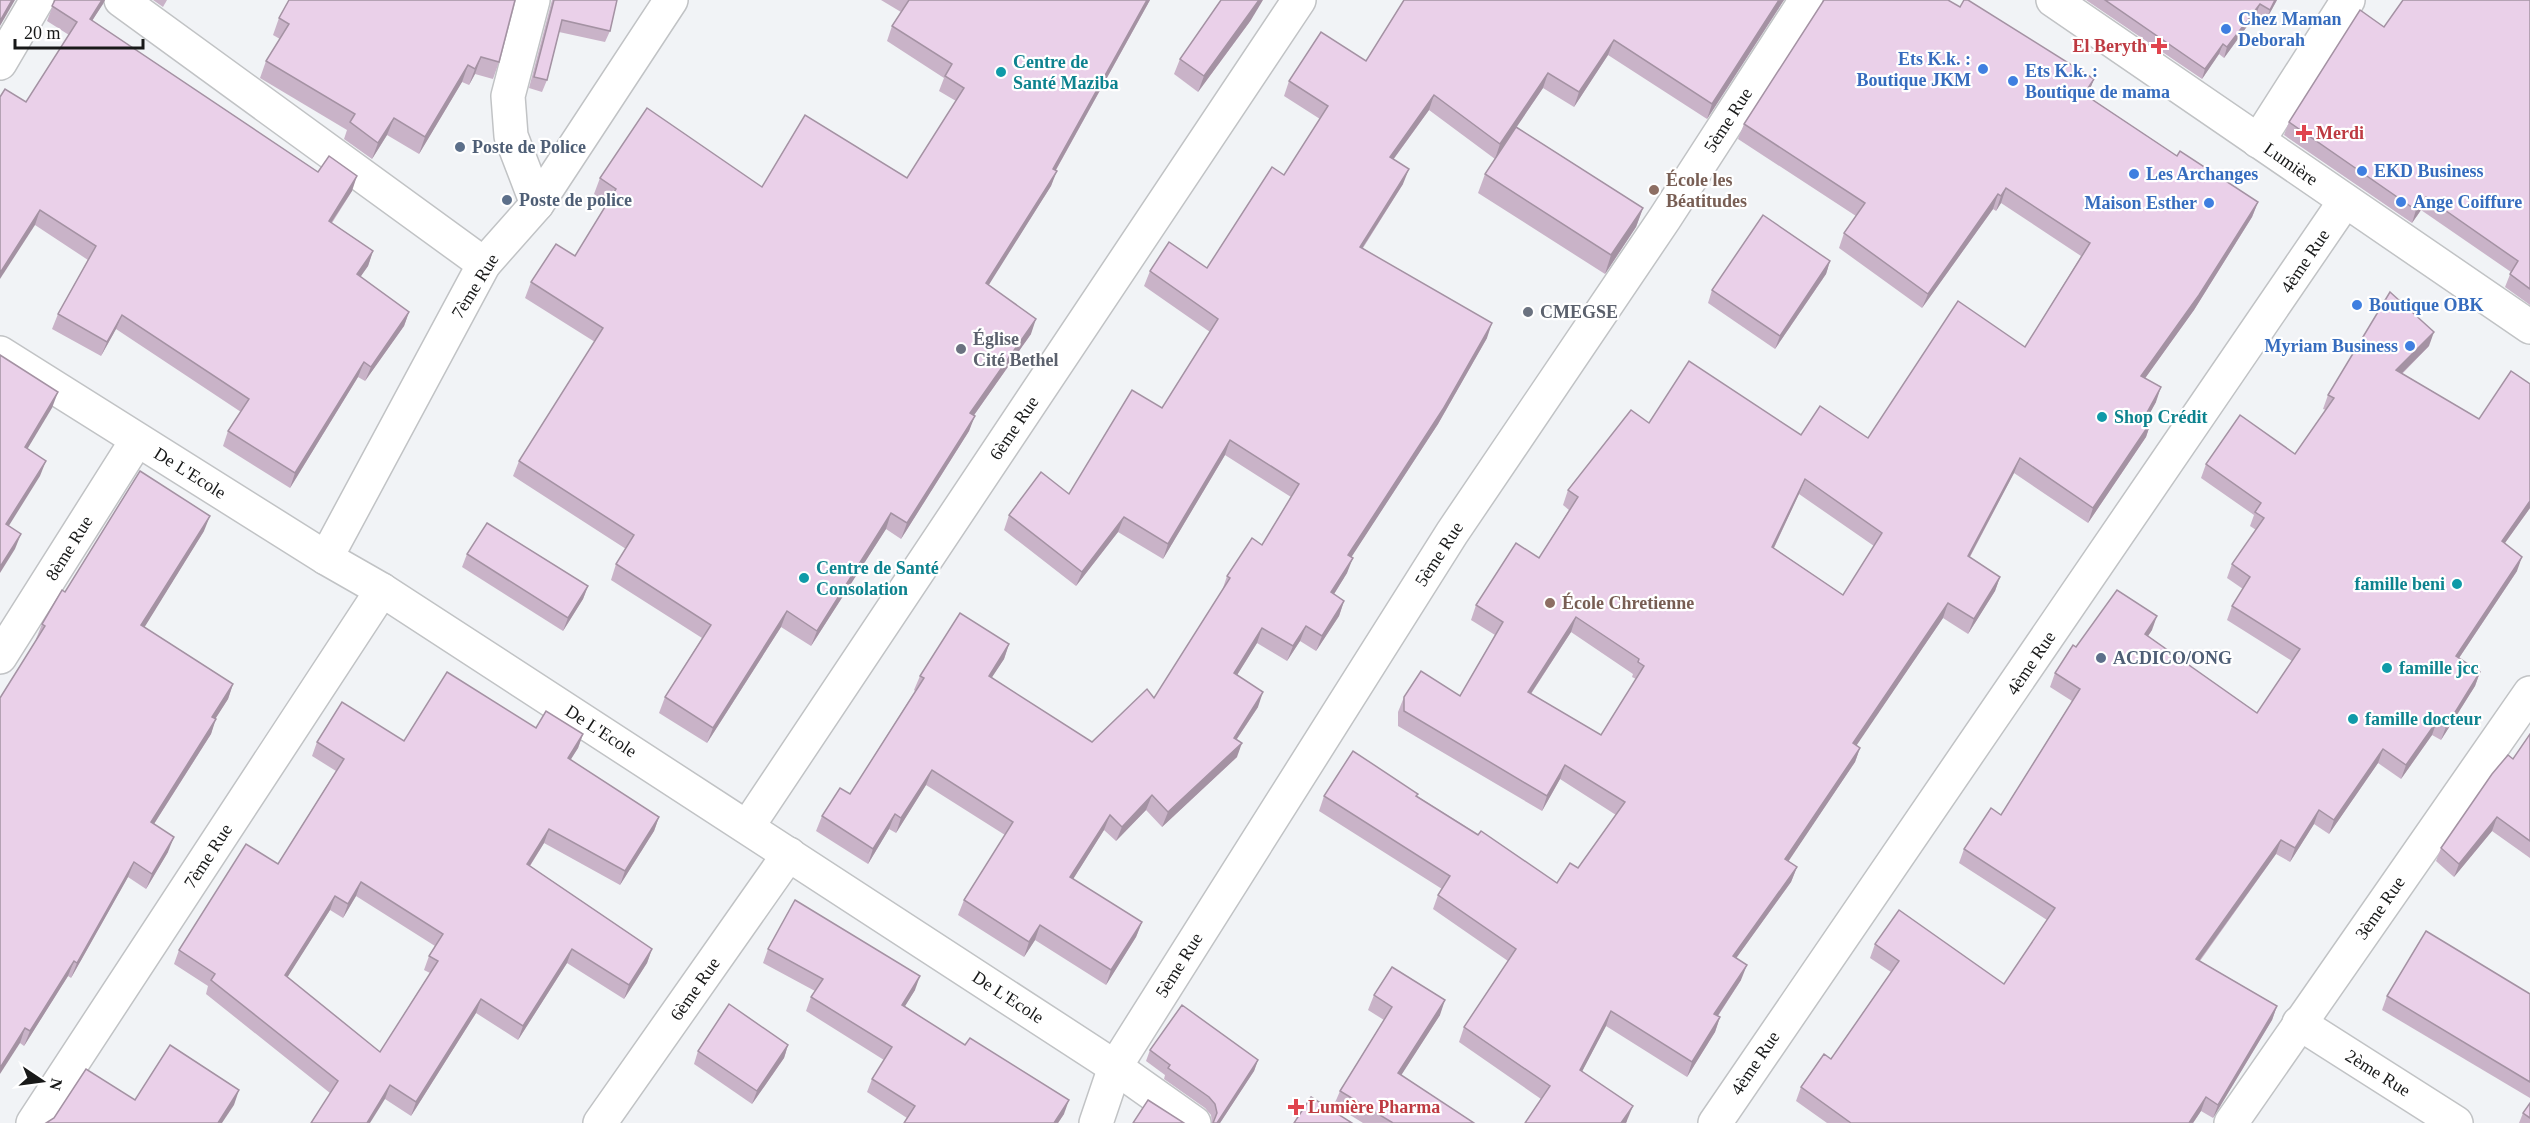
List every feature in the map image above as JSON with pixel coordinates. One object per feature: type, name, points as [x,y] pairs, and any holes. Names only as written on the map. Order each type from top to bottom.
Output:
[{"type":"street","points":[[0,63],[37,0]]},
{"type":"street","points":[[121,0],[263,106],[484,264]]},
{"type":"street","points":[[533,0],[508,96],[511,136],[537,204]]},
{"type":"street","name":"7ème Rue","points":[[326,558],[484,264],[537,204],[671,0]]},
{"type":"street","name":"6ème Rue","points":[[748,826],[1299,0]]},
{"type":"street","name":"5ème Rue","points":[[1096,1123],[1115,1067],[1452,533],[1665,218],[1806,0]]},
{"type":"street","name":"Lumière","points":[[2053,0],[2530,327]]},
{"type":"street","points":[[2258,141],[2348,0]]},
{"type":"street","name":"4ème Rue","points":[[1715,1123],[2345,201]]},
{"type":"street","name":"De L'Ecole","points":[[0,352],[326,558],[382,590],[748,826],[1115,1067],[1194,1123]]},
{"type":"street","name":"8ème Rue","points":[[0,657],[137,440]]},
{"type":"street","name":"7ème Rue","points":[[33,1123],[382,590]]},
{"type":"street","name":"3ème Rue","points":[[2231,1123],[2530,693]]},
{"type":"street","name":"6ème Rue","points":[[600,1123],[789,854]]},
{"type":"street","name":"2ème Rue","points":[[2299,1023],[2456,1123]]},
{"type":"building","points":[[0,0],[12,0],[0,21]]},
{"type":"building","points":[[55,0],[102,0],[90,19],[318,172],[329,156],[357,176],[329,221],[373,251],[357,274],[409,312],[371,367],[364,362],[295,473],[228,431],[249,399],[122,315],[107,342],[58,314],[96,246],[40,210],[0,273],[0,97],[5,89],[26,102],[77,22],[52,6]]},
{"type":"building","points":[[289,0],[515,0],[499,62],[481,57],[475,69],[468,65],[425,137],[394,118],[378,143],[350,122],[355,114],[266,61],[289,24],[279,18]]},
{"type":"building","points":[[554,0],[617,0],[610,31],[562,20],[547,80],[534,77]]},
{"type":"building","points":[[909,0],[1147,0],[1053,169],[1057,171],[986,283],[1036,319],[970,413],[975,416],[907,523],[891,513],[817,631],[787,611],[713,728],[665,697],[711,625],[616,564],[634,535],[519,461],[603,328],[531,282],[556,244],[575,256],[616,189],[600,178],[647,108],[762,187],[805,115],[907,178],[964,88],[945,76],[952,64],[892,26]]},
{"type":"building","points":[[1221,0],[1259,0],[1204,76],[1180,59]]},
{"type":"building","points":[[1404,0],[1779,0],[1712,104],[1614,40],[1579,92],[1548,73],[1500,144],[1434,95],[1390,157],[1409,169],[1360,247],[1492,323],[1443,409],[1348,555],[1353,558],[1331,592],[1344,601],[1322,636],[1306,626],[1293,646],[1262,628],[1234,673],[1263,692],[1234,738],[1242,743],[1168,812],[1152,795],[1122,827],[1110,815],[1070,877],[1142,922],[1111,970],[1040,925],[1029,942],[964,900],[1013,822],[932,770],[901,818],[895,814],[873,849],[822,816],[840,788],[850,794],[924,678],[920,676],[960,613],[1009,644],[989,676],[1092,742],[1147,689],[1154,698],[1230,578],[1227,576],[1252,538],[1262,545],[1299,484],[1230,440],[1168,544],[1124,517],[1082,572],[1009,515],[1041,472],[1069,494],[1132,390],[1162,408],[1218,319],[1150,271],[1169,242],[1207,268],[1272,167],[1284,175],[1328,106],[1289,81],[1321,32],[1366,61]]},
{"type":"building","points":[[1824,0],[1948,0],[1960,7],[1964,0],[1968,0],[2094,79],[2084,94],[2177,156],[2180,151],[2258,202],[2199,295],[2141,376],[2161,387],[2144,418],[2151,422],[2093,508],[2020,458],[1968,556],[2000,577],[1974,619],[1948,603],[1853,743],[1860,748],[1785,859],[1797,867],[1733,956],[1747,965],[1714,1014],[1720,1017],[1692,1062],[1611,1011],[1580,1070],[1633,1106],[1621,1123],[1525,1123],[1550,1086],[1464,1027],[1516,949],[1438,895],[1450,876],[1324,796],[1353,751],[1418,794],[1416,796],[1478,835],[1481,831],[1557,883],[1570,863],[1578,868],[1625,802],[1565,765],[1547,796],[1404,711],[1404,697],[1421,671],[1460,696],[1503,622],[1476,605],[1516,543],[1539,558],[1578,497],[1568,490],[1631,410],[1649,423],[1689,361],[1801,435],[1820,406],[1868,438],[1958,301],[2025,347],[2090,243],[2006,188],[2001,196],[1998,194],[1928,294],[1844,233],[1865,203],[1744,124]],"holes":[[[1805,479],[1882,533],[1843,595],[1772,547]],[[1576,617],[1639,659],[1638,662],[1644,666],[1601,735],[1528,692]]]},
{"type":"building","points":[[2105,0],[2275,0],[2270,10],[2260,4],[2227,47],[2223,44],[2205,69]]},
{"type":"building","points":[[2403,0],[2530,0],[2530,289],[2510,274],[2518,261],[2426,197],[2416,210],[2289,122],[2360,10],[2384,27]]},
{"type":"building","points":[[1516,127],[1643,208],[1611,255],[1485,174]]},
{"type":"building","points":[[1763,215],[1830,261],[1780,336],[1712,290]]},
{"type":"building","points":[[2390,292],[2434,332],[2396,370],[2479,419],[2511,371],[2530,384],[2530,501],[2502,541],[2522,557],[2456,656],[2480,672],[2446,727],[2437,721],[2406,765],[2383,749],[2334,820],[2319,810],[2295,848],[2281,840],[2196,959],[2277,1006],[2218,1105],[2206,1097],[2189,1123],[1851,1123],[1801,1087],[1824,1054],[1831,1059],[1899,961],[1875,944],[1899,910],[2004,984],[2055,908],[1964,849],[1991,808],[2001,815],[2080,689],[2055,673],[2073,645],[2076,647],[2117,590],[2157,616],[2145,634],[2257,713],[2300,649],[2232,606],[2250,577],[2232,564],[2264,518],[2255,512],[2261,503],[2206,464],[2240,415],[2295,454],[2334,398],[2328,395]]},
{"type":"building","points":[[0,355],[58,392],[25,447],[46,461],[6,524],[21,534],[0,567]]},
{"type":"building","points":[[140,471],[210,516],[141,625],[233,684],[212,717],[216,719],[151,822],[174,837],[152,874],[134,862],[77,963],[74,961],[30,1031],[25,1028],[0,1068],[0,698],[45,626],[42,624],[62,590],[65,592]]},
{"type":"building","points":[[487,523],[588,586],[568,618],[467,554]]},
{"type":"building","points":[[447,672],[536,728],[546,711],[583,734],[568,758],[659,817],[625,871],[549,829],[527,864],[652,949],[629,985],[572,949],[523,1026],[481,999],[416,1102],[390,1085],[367,1123],[311,1123],[338,1081],[211,980],[215,974],[179,950],[246,844],[278,864],[344,759],[317,742],[342,702],[404,741]],"holes":[[[361,882],[443,934],[429,956],[438,961],[380,1052],[285,975],[335,896],[348,904]]]},
{"type":"building","points":[[2530,734],[2530,841],[2497,817],[2459,864],[2441,848],[2492,774],[2508,755],[2513,759]]},
{"type":"building","points":[[795,900],[920,976],[902,1005],[965,1045],[970,1038],[1069,1100],[1054,1123],[904,1123],[915,1106],[872,1079],[892,1047],[811,997],[823,979],[768,949]]},
{"type":"building","points":[[2426,931],[2530,994],[2530,1082],[2387,996]]},
{"type":"building","points":[[1392,967],[1445,1000],[1398,1073],[1474,1123],[1393,1123],[1340,1091],[1392,1007],[1374,995]]},
{"type":"building","points":[[729,1004],[788,1045],[757,1091],[698,1051]]},
{"type":"building","points":[[1182,1005],[1258,1060],[1217,1123],[1213,1123],[1217,1113],[1215,1104],[1209,1097],[1168,1068],[1170,1065],[1150,1050]]},
{"type":"building","points":[[170,1045],[239,1090],[218,1123],[46,1123],[54,1118],[86,1069],[135,1100]]},
{"type":"building","points":[[1311,1097],[1352,1123],[1294,1123]]},
{"type":"building","points":[[1148,1100],[1184,1123],[1133,1123]]},
{"type":"building","points":[[2530,1103],[2530,1118],[2523,1113]]},
{"type":"place","name":"Chez Maman Deborah","points":[[2226,29]]},
{"type":"place","name":"El Beryth","points":[[2159,46]]},
{"type":"place","name":"Ets K.k. : Boutique JKM","points":[[1983,69]]},
{"type":"place","name":"Centre de Santé Maziba","points":[[1001,72]]},
{"type":"place","name":"Ets K.k. : Boutique de mama","points":[[2013,81]]},
{"type":"place","name":"Merdi","points":[[2304,133]]},
{"type":"place","name":"Poste de Police","points":[[460,147]]},
{"type":"place","name":"EKD Business","points":[[2362,171]]},
{"type":"place","name":"Les Archanges","points":[[2134,174]]},
{"type":"place","name":"École les Béatitudes","points":[[1654,190]]},
{"type":"place","name":"Poste de police","points":[[507,200]]},
{"type":"place","name":"Ange Coiffure","points":[[2401,202]]},
{"type":"place","name":"Maison Esther","points":[[2209,203]]},
{"type":"place","name":"Boutique OBK","points":[[2357,305]]},
{"type":"place","name":"CMEGSE","points":[[1528,312]]},
{"type":"place","name":"Myriam Business","points":[[2410,346]]},
{"type":"place","name":"Église Cité Bethel","points":[[961,349]]},
{"type":"place","name":"Shop Crédit","points":[[2102,417]]},
{"type":"place","name":"Centre de Santé Consolation","points":[[804,578]]},
{"type":"place","name":"famille beni","points":[[2457,584]]},
{"type":"place","name":"École Chretienne","points":[[1550,603]]},
{"type":"place","name":"ACDICO/ONG","points":[[2101,658]]},
{"type":"place","name":"famille jcc","points":[[2387,668]]},
{"type":"place","name":"famille docteur","points":[[2353,719]]},
{"type":"place","name":"Lumière Pharma","points":[[1296,1107]]}]
